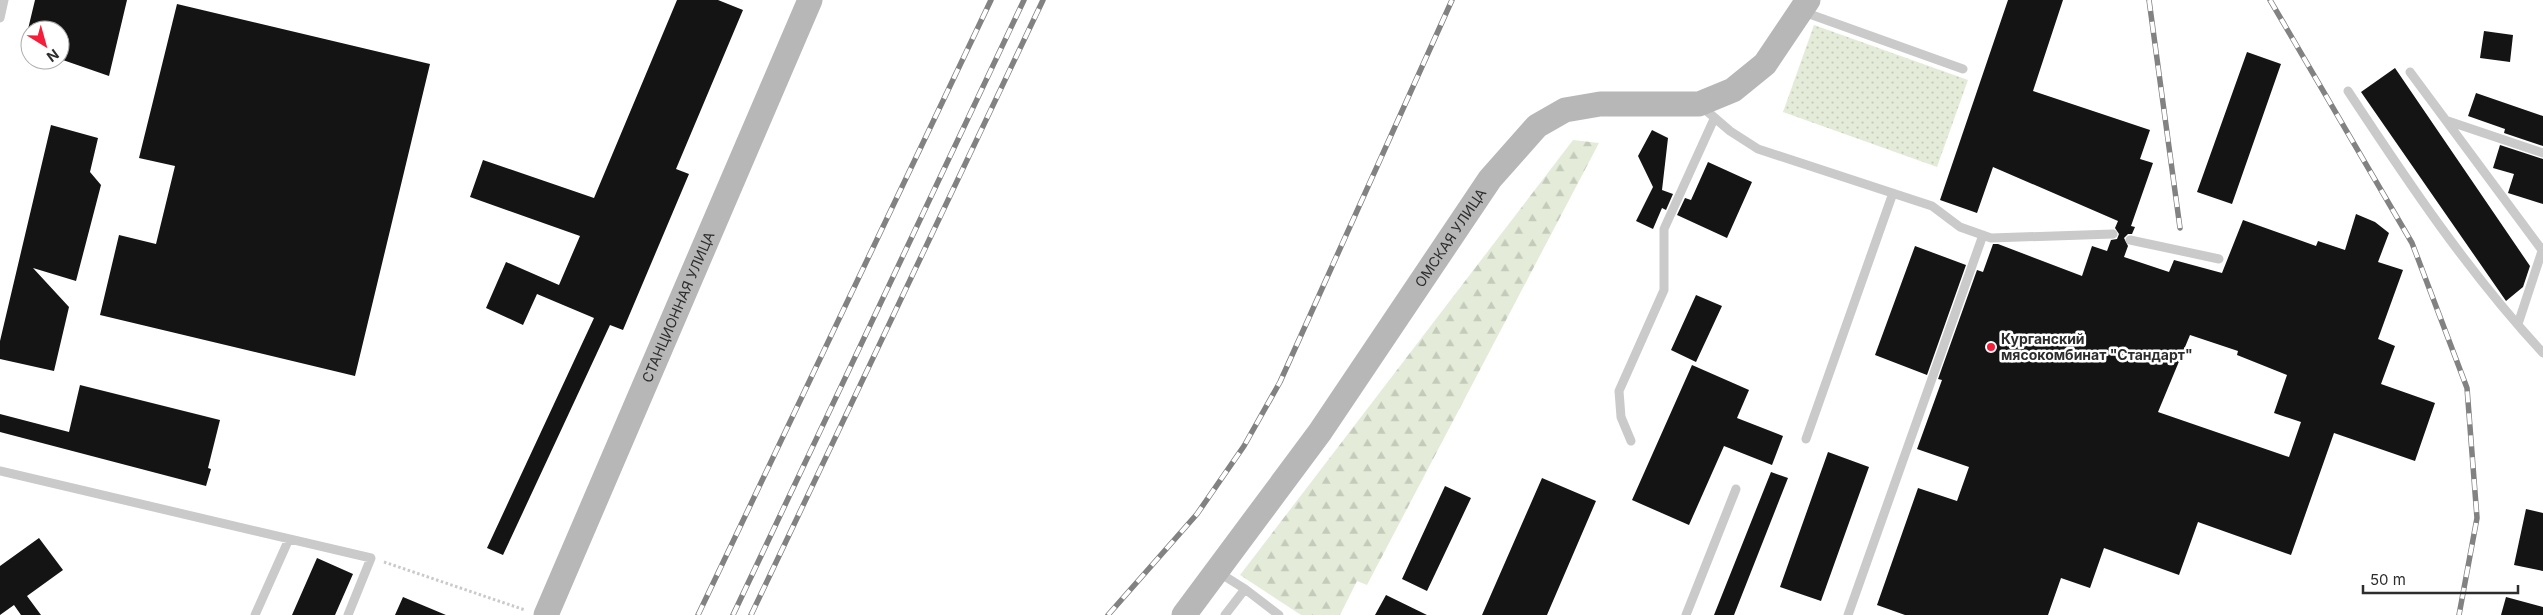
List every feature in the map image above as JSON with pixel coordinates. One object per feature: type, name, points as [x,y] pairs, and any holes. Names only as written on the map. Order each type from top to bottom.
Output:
[{"type":"main road","name":"СТАНЦИОННАЯ УЛИЦА","points":[[537,613],[806,5]]},
{"type":"main road","name":"ОМСКАЯ УЛИЦА","points":[[1184,615],[1320,432],[1490,179],[1537,126],[1565,110],[1600,104],[1706,112],[1764,64],[1804,6]]},
{"type":"lane","points":[[0,18],[4,0]]},
{"type":"lane","points":[[1804,6],[1963,69]]},
{"type":"lane","points":[[2410,72],[2543,249],[2518,324]]},
{"type":"lane","points":[[2348,90],[2428,212],[2472,270],[2543,353]]},
{"type":"lane","points":[[1630,441],[1621,417],[1619,391],[1664,290],[1664,229],[1706,112],[1758,149],[1932,206],[1960,227],[1991,238],[2113,234]]},
{"type":"lane","points":[[2448,121],[2543,152]]},
{"type":"lane","points":[[1806,439],[1892,193]]},
{"type":"lane","points":[[1848,615],[1982,235]]},
{"type":"lane","points":[[2130,240],[2219,259]]},
{"type":"lane","points":[[0,471],[371,558],[348,615]]},
{"type":"lane","points":[[1686,615],[1736,489]]},
{"type":"lane","points":[[256,615],[289,539]]},
{"type":"lane","points":[[1217,571],[1245,589],[1279,615]]},
{"type":"lane","points":[[1225,615],[1245,589]]},
{"type":"path","points":[[371,558],[537,613]]},
{"type":"green space","points":[[1814,25],[1968,80],[1937,167],[1783,112]]},
{"type":"green space","points":[[1573,140],[1599,143],[1367,585],[1357,581],[1340,615],[1301,615],[1240,575]]},
{"type":"building","points":[[35,0],[127,0],[109,76],[70,62],[70,20],[30,20]]},
{"type":"building","points":[[677,0],[718,0],[743,10],[676,169],[689,174],[623,330],[610,325],[503,555],[487,548],[594,318],[537,294],[523,325],[486,308],[506,262],[559,285],[580,236],[470,197],[483,160],[594,198]]},
{"type":"building","points":[[2008,0],[2063,0],[2033,91],[2150,130],[2140,159],[2153,163],[2131,226],[2135,227],[2132,234],[2128,234],[2124,238],[2128,246],[2124,257],[2169,272],[2174,260],[2222,273],[2243,220],[2316,246],[2318,241],[2345,250],[2356,214],[2375,222],[2389,233],[2378,262],[2403,270],[2378,339],[2395,346],[2381,384],[2435,403],[2415,461],[2334,433],[2291,555],[2198,522],[2179,575],[2104,548],[2090,588],[2061,578],[2048,615],[1905,615],[1877,605],[1918,488],[1957,501],[1969,467],[1917,449],[1942,380],[1938,379],[1977,270],[1983,272],[1993,244],[1998,244],[2082,276],[2092,246],[2107,251],[2111,240],[2117,239],[2119,234],[2115,228],[2118,221],[1993,167],[1977,213],[1940,200]],"holes":[[[2190,335],[2238,351],[2237,355],[2287,375],[2274,413],[2301,422],[2289,457],[2158,412]]]},
{"type":"building","points":[[177,4],[430,64],[355,376],[100,315],[119,235],[156,244],[175,166],[139,158]]},
{"type":"building","points":[[2484,31],[2513,35],[2510,62],[2480,58]]},
{"type":"building","points":[[2247,52],[2281,64],[2232,204],[2197,192]]},
{"type":"building","points":[[2395,68],[2530,266],[2523,287],[2506,301],[2361,92]]},
{"type":"building","points":[[2476,93],[2543,116],[2543,146],[2504,133],[2505,129],[2468,116]]},
{"type":"building","points":[[51,125],[98,138],[90,172],[101,185],[76,281],[33,268],[69,307],[54,371],[0,359],[0,341]]},
{"type":"building","points":[[1652,130],[1668,138],[1662,190],[1673,194],[1666,210],[1662,208],[1653,229],[1636,221],[1653,187],[1638,156]]},
{"type":"building","points":[[2500,145],[2543,159],[2543,204],[2508,193],[2514,174],[2493,168]]},
{"type":"building","points":[[1708,162],[1752,182],[1727,238],[1677,215],[1685,198],[1691,200]]},
{"type":"building","points":[[1915,246],[1966,265],[1927,375],[1875,355]]},
{"type":"building","points":[[1696,295],[1722,306],[1696,362],[1671,350]]},
{"type":"building","points":[[1692,365],[1749,390],[1737,418],[1783,436],[1772,465],[1724,446],[1689,525],[1632,500]]},
{"type":"building","points":[[80,385],[220,420],[208,468],[211,469],[206,486],[0,432],[0,414],[69,432]]},
{"type":"building","points":[[1828,452],[1869,467],[1821,601],[1780,587]]},
{"type":"building","points":[[1771,472],[1788,478],[1734,615],[1714,615]]},
{"type":"building","points":[[1542,478],[1596,501],[1547,615],[1482,615]]},
{"type":"building","points":[[1445,486],[1471,498],[1427,591],[1402,579]]},
{"type":"building","points":[[2526,509],[2543,513],[2543,571],[2514,565]]},
{"type":"building","points":[[39,538],[63,570],[27,596],[41,615],[21,615],[14,605],[0,615],[0,566]]},
{"type":"building","points":[[317,558],[353,574],[335,615],[292,615]]},
{"type":"building","points":[[1386,595],[1427,615],[1375,615]]},
{"type":"building","points":[[403,597],[446,615],[395,615]]},
{"type":"building","points":[[2506,597],[2543,607],[2543,615],[2501,615]]},
{"type":"railway","points":[[698,615],[991,0]]},
{"type":"railway","points":[[733,615],[1024,0]]},
{"type":"railway","points":[[751,615],[1043,0]]},
{"type":"railway","points":[[1108,615],[1197,514],[1244,446],[1280,382],[1452,0]]},
{"type":"railway","points":[[2149,0],[2180,228]]},
{"type":"railway","points":[[2270,0],[2412,243],[2467,388],[2477,518],[2459,615]]},
{"type":"place","name":"Курганский мясокомбинат \"Стандарт\"","points":[[1991,347]]}]
